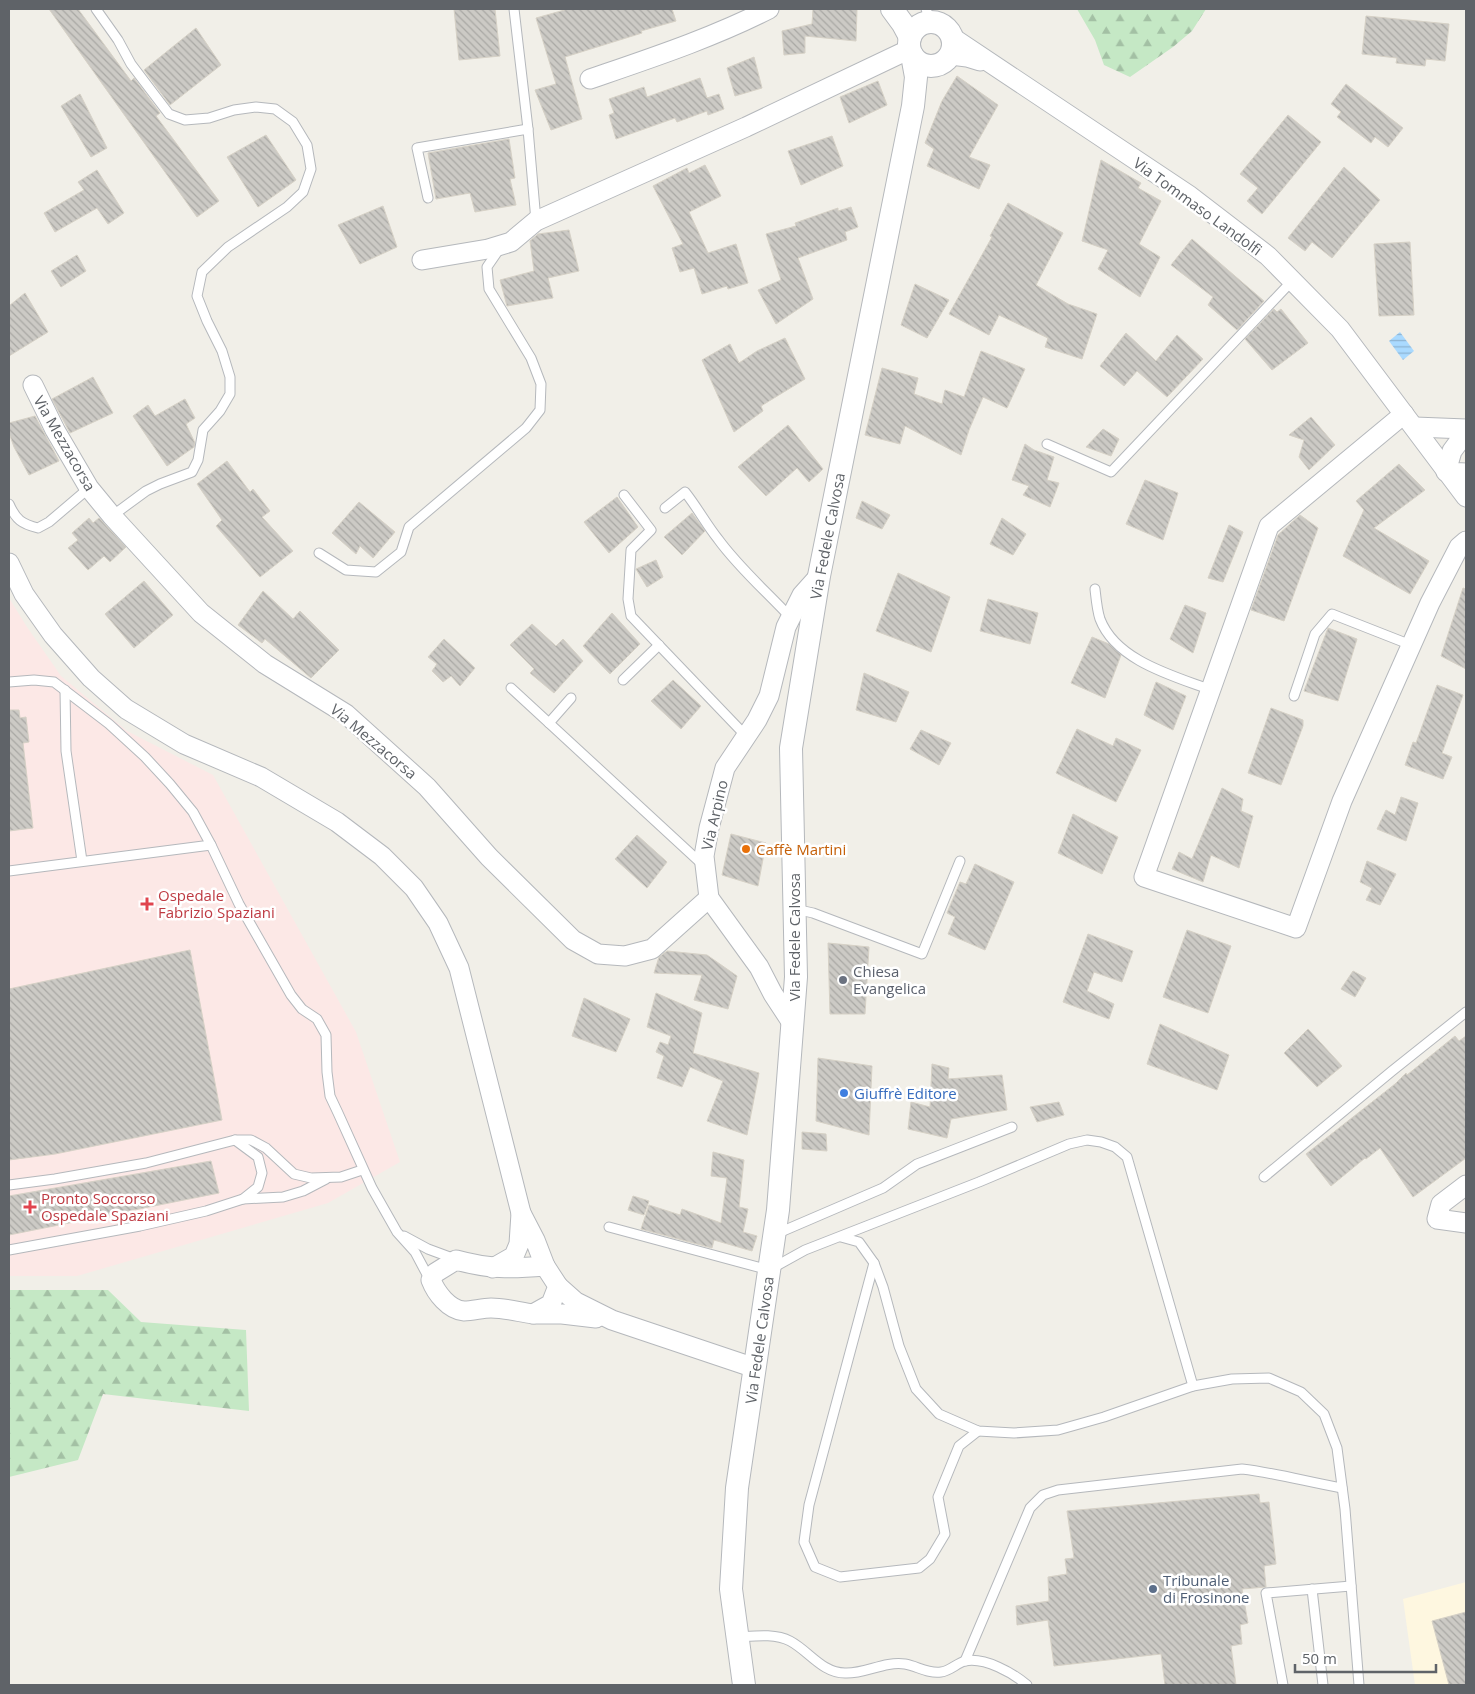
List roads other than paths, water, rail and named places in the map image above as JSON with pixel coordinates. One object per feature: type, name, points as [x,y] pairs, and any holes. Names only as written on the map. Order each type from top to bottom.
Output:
[{"type":"street","points":[[590,79],[689,44],[740,24],[769,9]]},
{"type":"street","points":[[892,9],[904,24],[919,32]]},
{"type":"street","points":[[422,260],[488,249],[511,242],[536,221],[746,127],[919,32],[938,22],[944,26],[948,52],[926,66],[919,63],[919,32],[902,9]]},
{"type":"street","name":"Via Fedele Calvosa","points":[[744,1685],[730,1589],[737,1488],[778,1210],[796,977],[791,748],[819,576],[913,106],[919,32]]},
{"type":"street","name":"Via Fedele Calvosa","points":[[913,106],[924,84],[948,52]]},
{"type":"street","name":"Via Tommaso Landolfi","points":[[948,52],[992,66],[1190,196],[1268,256],[1340,329],[1466,497]]},
{"type":"street","name":"Via Mezzacorsa","points":[[33,385],[55,430],[89,488],[112,516],[207,618],[265,664],[346,714],[427,787],[490,857],[573,940],[598,954],[625,956],[652,949],[709,898]]},
{"type":"street","points":[[1466,473],[1446,472],[1452,451],[1466,430],[1410,421],[1269,526],[1144,877],[1296,928],[1342,801],[1430,603],[1459,547],[1466,541]]},
{"type":"street","points":[[9,563],[24,594],[54,636],[91,678],[126,709],[184,744],[261,777],[337,822],[382,856],[414,888],[438,923],[459,968],[521,1213],[535,1240],[545,1266],[558,1286],[576,1302],[612,1320],[754,1368]]},
{"type":"street","name":"Via Arpino","points":[[709,898],[704,856],[717,794],[725,768],[769,696],[779,662],[786,627],[802,595],[819,576]]},
{"type":"street","points":[[709,898],[759,967],[792,1024]]},
{"type":"street","points":[[1466,1185],[1441,1204],[1437,1219],[1466,1224]]},
{"type":"street","points":[[493,1268],[514,1256],[519,1244],[521,1213]]},
{"type":"street","points":[[545,1266],[516,1269],[493,1268],[456,1260],[435,1273],[432,1280],[435,1291],[450,1305],[461,1311],[490,1308],[510,1309],[533,1314],[575,1314],[612,1320]]},
{"type":"street","points":[[533,1314],[551,1304],[558,1286]]},
{"type":"lane","points":[[96,9],[118,40],[131,64],[169,114],[185,120],[209,118],[234,110],[256,106],[275,109],[293,122],[307,145],[311,169],[303,192],[287,207],[228,248],[202,272],[197,296],[222,351],[230,377],[230,394],[220,411],[203,430],[198,460],[192,472],[146,490],[112,516]]},
{"type":"lane","points":[[514,9],[528,129],[536,221]]},
{"type":"lane","points":[[428,198],[417,148],[528,129]]},
{"type":"lane","points":[[319,553],[346,570],[376,572],[401,552],[409,527],[526,428],[540,410],[541,384],[531,358],[489,290],[487,267],[504,244]]},
{"type":"lane","points":[[1047,444],[1111,472],[1292,281]]},
{"type":"lane","points":[[9,504],[22,524],[38,528],[49,522],[89,488]]},
{"type":"lane","points":[[665,508],[685,492],[718,539],[791,618]]},
{"type":"lane","points":[[624,495],[651,530],[631,550],[628,599],[631,616],[746,736]]},
{"type":"lane","points":[[1095,589],[1100,619],[1112,639],[1136,659],[1164,673],[1211,690]]},
{"type":"lane","points":[[1294,696],[1315,634],[1332,614],[1411,645]]},
{"type":"lane","points":[[624,680],[659,645]]},
{"type":"lane","points":[[9,682],[34,680],[54,682],[109,724],[145,757],[193,812],[248,920],[291,995],[302,1009],[317,1019],[326,1035],[330,1096],[362,1170],[397,1232],[414,1252],[435,1291]]},
{"type":"lane","points":[[511,688],[706,867]]},
{"type":"lane","points":[[65,690],[66,751],[82,861]]},
{"type":"lane","points":[[549,723],[571,698]]},
{"type":"lane","points":[[9,871],[211,845]]},
{"type":"lane","points":[[794,909],[813,913],[922,954],[960,861]]},
{"type":"lane","points":[[1264,1176],[1392,1070],[1466,1012]]},
{"type":"lane","points":[[774,1234],[883,1188],[917,1164],[1012,1127]]},
{"type":"lane","points":[[9,1185],[146,1163],[235,1140],[251,1140],[266,1148],[294,1174],[311,1178],[326,1178],[341,1177],[362,1170]]},
{"type":"lane","points":[[235,1140],[258,1157],[262,1173],[258,1187],[243,1199]]},
{"type":"lane","points":[[609,1228],[769,1270],[805,1250],[979,1182],[1069,1144],[1087,1140],[1102,1142],[1115,1146],[1127,1157],[1193,1386]]},
{"type":"lane","points":[[9,1250],[149,1224],[206,1211],[243,1199],[283,1197],[303,1191],[326,1178]]},
{"type":"lane","points":[[397,1232],[428,1249],[456,1260]]},
{"type":"lane","points":[[840,1237],[859,1242],[874,1263],[884,1287],[899,1346],[916,1389],[939,1414],[978,1431],[1014,1433],[1058,1430],[1104,1418],[1193,1386],[1232,1379],[1268,1378],[1301,1392],[1324,1414],[1337,1448],[1359,1685]]},
{"type":"lane","points":[[874,1263],[809,1505],[804,1542],[815,1567],[840,1577],[919,1568],[930,1559],[945,1534],[938,1498],[959,1446],[978,1431]]},
{"type":"lane","points":[[966,1661],[1030,1508],[1043,1495],[1058,1490],[1242,1469],[1268,1472],[1310,1483],[1342,1488]]},
{"type":"lane","points":[[1283,1685],[1266,1593],[1351,1586]]},
{"type":"lane","points":[[1312,1589],[1323,1685]]},
{"type":"lane","points":[[738,1637],[772,1636],[790,1640],[824,1668],[844,1673],[870,1670],[892,1663],[906,1664],[928,1672],[942,1672],[966,1661],[988,1662],[1015,1674],[1028,1685]]},
{"type":"water","points":[[1400,332],[1414,351],[1403,360],[1389,341]]},
{"type":"place","name":"Caffè Martini","points":[[746,849]]},
{"type":"place","name":"Ospedale Fabrizio Spaziani","points":[[147,904]]},
{"type":"place","name":"Chiesa Evangelica","points":[[843,980]]},
{"type":"place","name":"Giuffrè Editore","points":[[844,1093]]},
{"type":"place","name":"Pronto Soccorso Ospedale Spaziani","points":[[30,1207]]},
{"type":"place","name":"Tribunale di Frosinone","points":[[1153,1589]]}]
